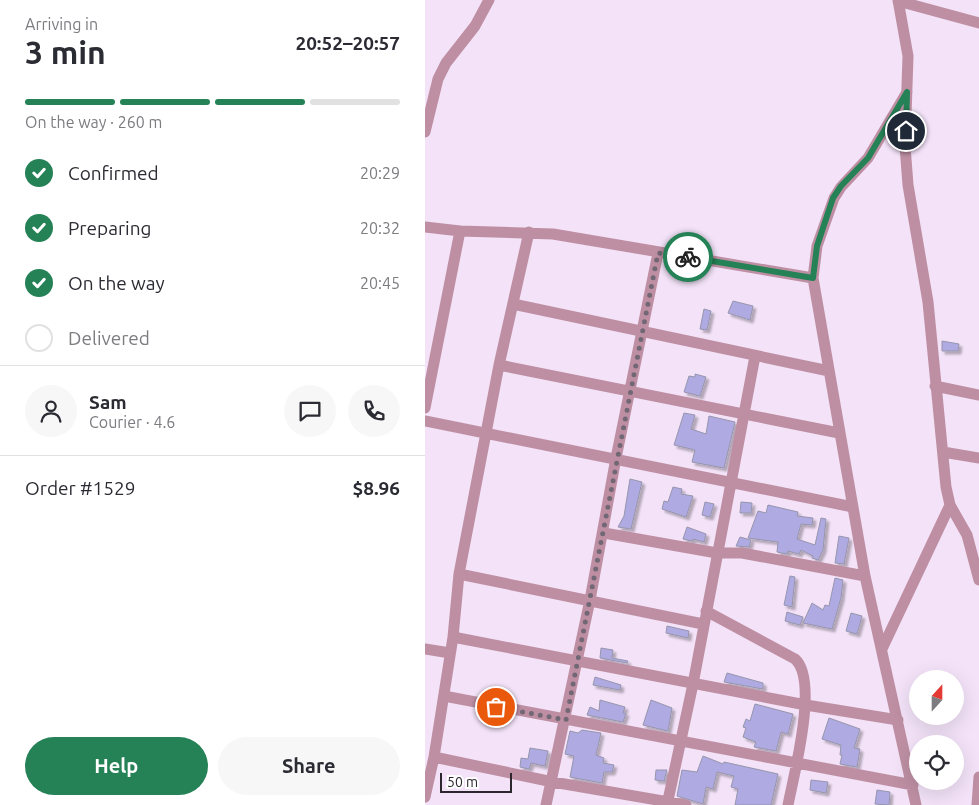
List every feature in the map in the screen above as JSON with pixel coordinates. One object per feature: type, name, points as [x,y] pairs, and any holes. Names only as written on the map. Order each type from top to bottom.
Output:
[{"type":"street","points":[[425,132],[438,79],[446,63],[475,26],[489,0]]},
{"type":"street","points":[[977,20],[898,1],[909,56],[905,146],[908,185],[928,302],[935,386],[950,505],[967,535],[979,580]]},
{"type":"street","points":[[907,92],[868,158],[841,186],[833,198],[817,246],[813,278],[865,576],[909,767]]},
{"type":"street","points":[[425,227],[460,231],[529,232],[590,239],[658,253],[709,259],[813,278]]},
{"type":"street","points":[[425,408],[460,231]]},
{"type":"street","points":[[425,797],[434,757],[453,637],[459,574],[499,366],[529,232]]},
{"type":"street","points":[[546,805],[553,782],[591,600],[616,458],[658,253]]},
{"type":"street","points":[[513,304],[642,333],[829,371]]},
{"type":"street","points":[[668,803],[693,684],[755,356]]},
{"type":"street","points":[[499,366],[839,433]]},
{"type":"street","points":[[935,386],[979,395]]},
{"type":"street","points":[[425,421],[853,507]]},
{"type":"street","points":[[943,452],[979,458]]},
{"type":"street","points":[[882,648],[950,505]]},
{"type":"street","points":[[603,533],[717,553],[742,554],[865,576]]},
{"type":"street","points":[[967,535],[979,536]]},
{"type":"street","points":[[459,574],[703,624]]},
{"type":"street","points":[[706,611],[800,663],[805,672],[806,705],[788,805]]},
{"type":"street","points":[[453,637],[693,684],[899,720]]},
{"type":"street","points":[[425,649],[450,654]]},
{"type":"street","points":[[444,696],[909,785]]},
{"type":"street","points":[[434,757],[553,782],[685,805]]},
{"type":"street","points":[[977,805],[979,777]]},
{"type":"street","points":[[914,790],[916,805]]},
{"type":"building","points":[[733,301],[753,306],[750,320],[728,313]]},
{"type":"building","points":[[704,309],[711,311],[707,330],[700,329]]},
{"type":"building","points":[[942,341],[959,344],[958,351],[942,351]]},
{"type":"building","points":[[695,374],[706,377],[700,396],[684,392],[689,376],[695,377]]},
{"type":"building","points":[[684,413],[695,415],[691,429],[706,434],[709,416],[735,422],[724,468],[692,462],[695,450],[674,445]]},
{"type":"building","points":[[630,479],[642,482],[631,529],[618,527],[624,516]]},
{"type":"building","points":[[673,487],[682,489],[681,494],[693,496],[686,517],[662,509],[664,501],[668,502]]},
{"type":"building","points":[[705,502],[714,504],[710,517],[702,515]]},
{"type":"building","points":[[741,502],[752,503],[751,513],[740,513]]},
{"type":"building","points":[[768,505],[798,512],[797,516],[813,518],[812,525],[801,524],[797,539],[815,545],[821,518],[826,519],[823,550],[818,560],[801,550],[799,554],[788,551],[787,554],[777,552],[778,542],[748,538],[758,511],[766,513]]},
{"type":"building","points":[[687,527],[706,534],[704,542],[683,539]]},
{"type":"building","points":[[839,536],[849,538],[844,564],[835,563]]},
{"type":"building","points":[[740,537],[751,540],[749,547],[736,546]]},
{"type":"building","points":[[790,576],[795,577],[792,607],[784,605]]},
{"type":"building","points":[[835,578],[843,580],[841,598],[832,629],[803,623],[812,603],[823,610],[825,605],[829,606]]},
{"type":"building","points":[[787,612],[803,617],[800,625],[785,621]]},
{"type":"building","points":[[851,613],[862,616],[857,634],[846,631]]},
{"type":"building","points":[[667,626],[689,631],[688,638],[666,633]]},
{"type":"building","points":[[601,648],[613,650],[612,658],[628,661],[627,663],[600,658]]},
{"type":"building","points":[[727,673],[763,683],[763,689],[724,682]]},
{"type":"building","points":[[595,677],[621,685],[620,690],[593,685]]},
{"type":"building","points":[[600,700],[625,707],[623,713],[626,713],[623,722],[587,715],[590,707],[599,711]]},
{"type":"building","points":[[651,700],[672,708],[668,731],[643,725]]},
{"type":"building","points":[[755,704],[793,714],[788,734],[781,732],[776,751],[754,747],[756,742],[743,737],[746,728],[743,727],[746,719],[750,721]]},
{"type":"building","points":[[829,718],[860,729],[854,748],[860,749],[857,767],[840,764],[842,755],[840,755],[841,745],[822,739]]},
{"type":"building","points":[[582,730],[601,733],[596,755],[604,758],[603,763],[614,765],[612,772],[604,772],[602,783],[570,777],[574,756],[565,754],[570,731],[578,733]]},
{"type":"building","points":[[530,748],[548,751],[545,766],[531,763],[529,769],[520,767],[521,758],[528,759]]},
{"type":"building","points":[[703,756],[723,764],[724,762],[778,774],[771,805],[735,805],[738,789],[731,787],[734,776],[717,772],[713,789],[706,787],[703,804],[677,796],[682,770],[697,772]]},
{"type":"building","points":[[656,770],[667,770],[664,781],[655,780]]},
{"type":"building","points":[[811,780],[828,782],[826,793],[810,790]]},
{"type":"building","points":[[877,790],[890,792],[889,805],[875,804]]},
{"type":"way so far","points":[[496,707],[566,720],[591,600],[616,458],[658,253],[688,257]]},
{"type":"route","points":[[688,257],[752,266],[813,278],[817,246],[833,198],[841,186],[868,158],[889,119],[907,92],[906,131]]}]
